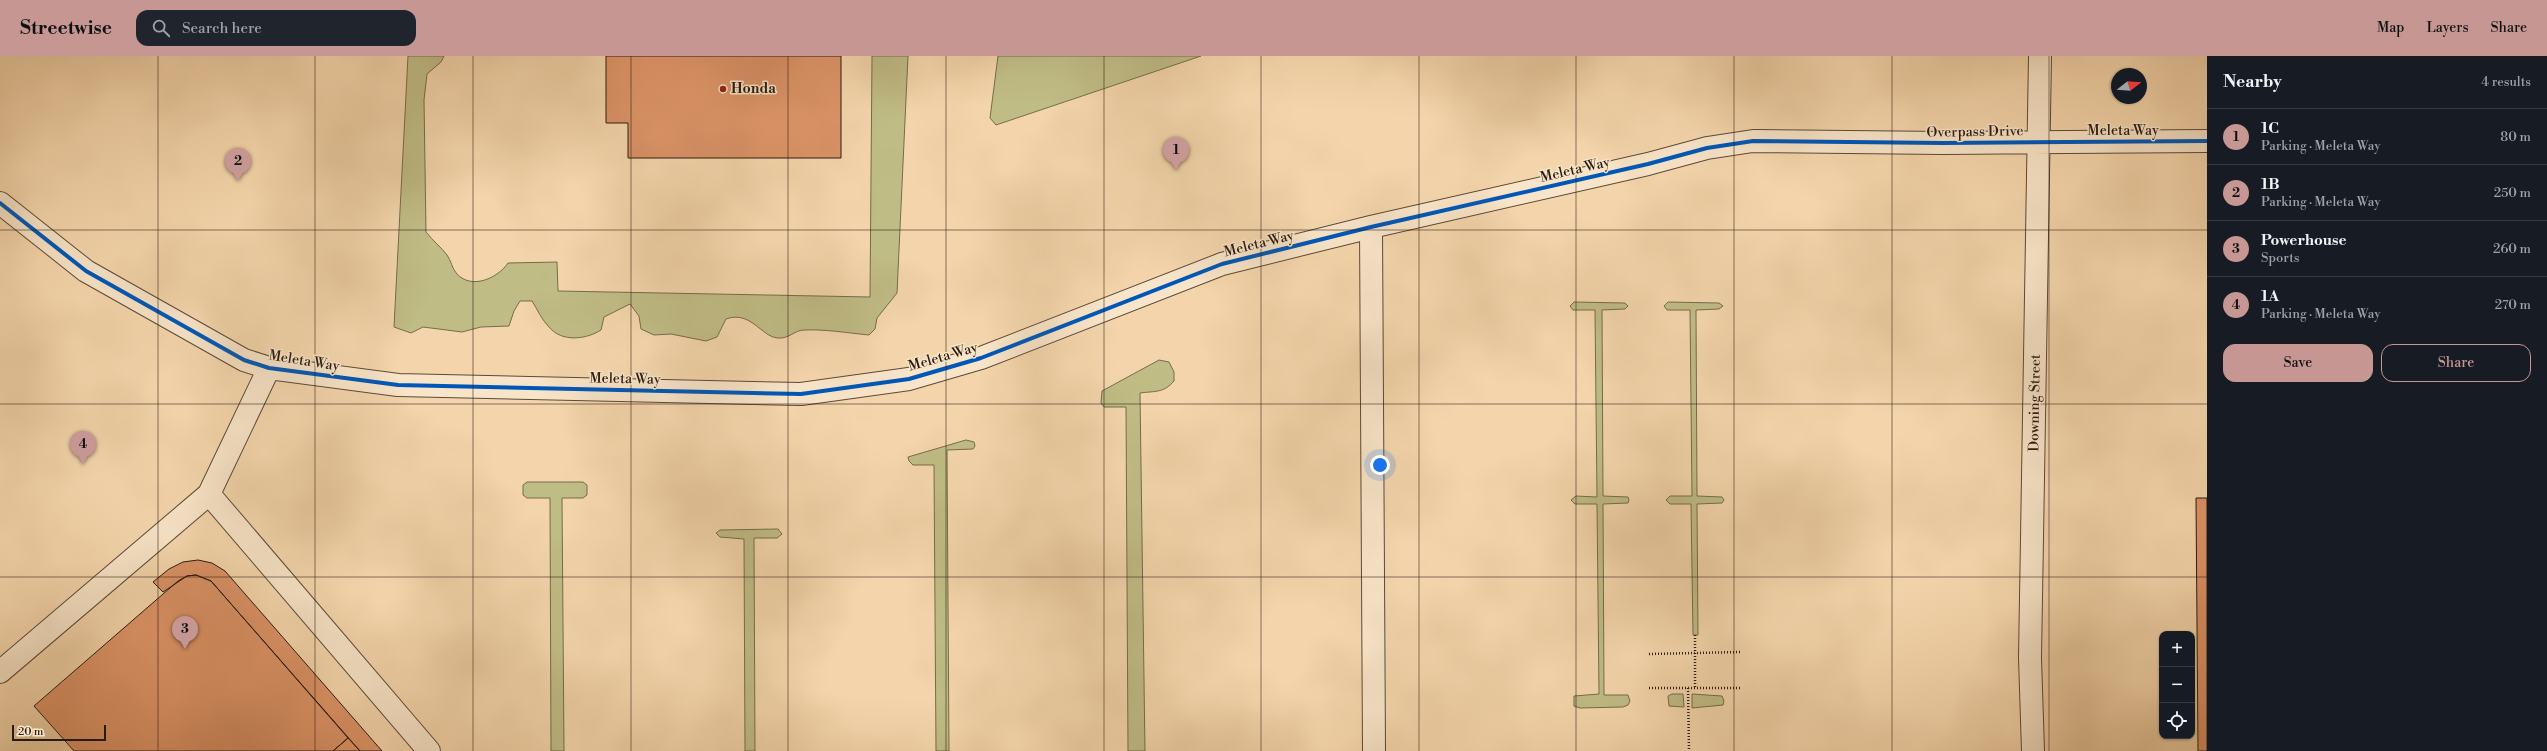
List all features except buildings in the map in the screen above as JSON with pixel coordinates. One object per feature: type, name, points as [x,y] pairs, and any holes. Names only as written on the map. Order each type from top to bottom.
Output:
[{"type":"street","name":"Downing Street","points":[[2033,751],[2030,658],[2040,56]]},
{"type":"street","name":"Meleta Way","points":[[0,203],[86,271],[244,360],[269,368],[398,385],[801,394],[909,379],[981,358],[1222,264],[1371,227],[1641,166],[1707,148],[1754,141],[1911,143]]},
{"type":"street","name":"Meleta Way","points":[[2039,142],[2207,141]]},
{"type":"street","name":"Overpass Drive","points":[[1911,143],[2039,142]]},
{"type":"street","points":[[1371,227],[1374,751]]},
{"type":"street","points":[[0,672],[208,494],[269,368]]},
{"type":"street","points":[[208,494],[429,751]]},
{"type":"path","points":[[1695,635],[1695,688]]},
{"type":"path","points":[[1649,654],[1740,652]]},
{"type":"path","points":[[1649,688],[1741,688]]},
{"type":"path","points":[[1688,688],[1688,751]]},
{"type":"shaded area","points":[[408,56],[444,56],[441,62],[427,74],[424,100],[426,232],[447,255],[455,272],[463,279],[477,282],[484,280],[498,273],[508,263],[557,262],[558,291],[870,297],[872,56],[908,56],[897,293],[877,318],[875,329],[869,335],[801,330],[785,337],[778,338],[772,337],[749,321],[735,317],[726,319],[717,337],[706,341],[671,334],[654,335],[641,329],[639,316],[630,304],[604,317],[601,330],[589,336],[575,338],[567,337],[554,332],[542,318],[532,301],[520,301],[514,311],[509,326],[481,327],[462,332],[423,327],[411,333],[394,327]]},
{"type":"shaded area","points":[[998,56],[1201,56],[996,125],[990,118]]},
{"type":"shaded area","points":[[1574,302],[1625,303],[1628,306],[1625,309],[1602,310],[1603,496],[1628,497],[1629,500],[1628,503],[1603,504],[1604,695],[1628,695],[1630,701],[1628,705],[1623,707],[1580,708],[1574,706],[1574,696],[1599,694],[1597,504],[1575,504],[1571,500],[1576,496],[1597,497],[1595,310],[1573,310],[1570,306]]},
{"type":"shaded area","points":[[1668,302],[1719,303],[1723,306],[1719,309],[1696,310],[1697,496],[1722,497],[1724,500],[1722,503],[1697,504],[1698,635],[1693,635],[1691,504],[1670,504],[1666,500],[1670,496],[1692,496],[1690,310],[1667,310],[1664,306]]},
{"type":"shaded area","points":[[1159,360],[1169,362],[1174,372],[1174,381],[1163,390],[1140,393],[1145,751],[1128,751],[1126,407],[1104,407],[1101,403],[1102,391]]},
{"type":"shaded area","points":[[966,440],[974,442],[975,446],[973,449],[947,450],[949,751],[936,751],[934,465],[913,465],[909,461],[908,457]]},
{"type":"shaded area","points":[[527,482],[583,482],[587,485],[587,495],[583,498],[562,498],[564,751],[551,751],[550,498],[527,498],[523,495],[523,485]]},
{"type":"shaded area","points":[[778,529],[782,534],[777,538],[754,538],[755,751],[745,751],[744,539],[720,537],[716,533],[720,530]]},
{"type":"shaded area","points":[[1672,694],[1683,694],[1684,707],[1669,706],[1668,696]]},
{"type":"shaded area","points":[[1692,694],[1722,696],[1724,701],[1723,705],[1692,708]]},
{"type":"cycle path","points":[[0,203],[86,271],[244,360],[269,368],[398,385],[801,394],[909,379],[981,358],[1222,264],[1371,227],[1648,164],[1707,148],[1753,141],[1943,143],[2207,141]]},
{"type":"place","name":"Honda","points":[[723,89]]},
{"type":"place","name":"1C","points":[[1176,170]]},
{"type":"place","name":"1B","points":[[238,181]]},
{"type":"place","name":"1A","points":[[83,464]]},
{"type":"place","name":"Powerhouse","points":[[185,649]]}]
